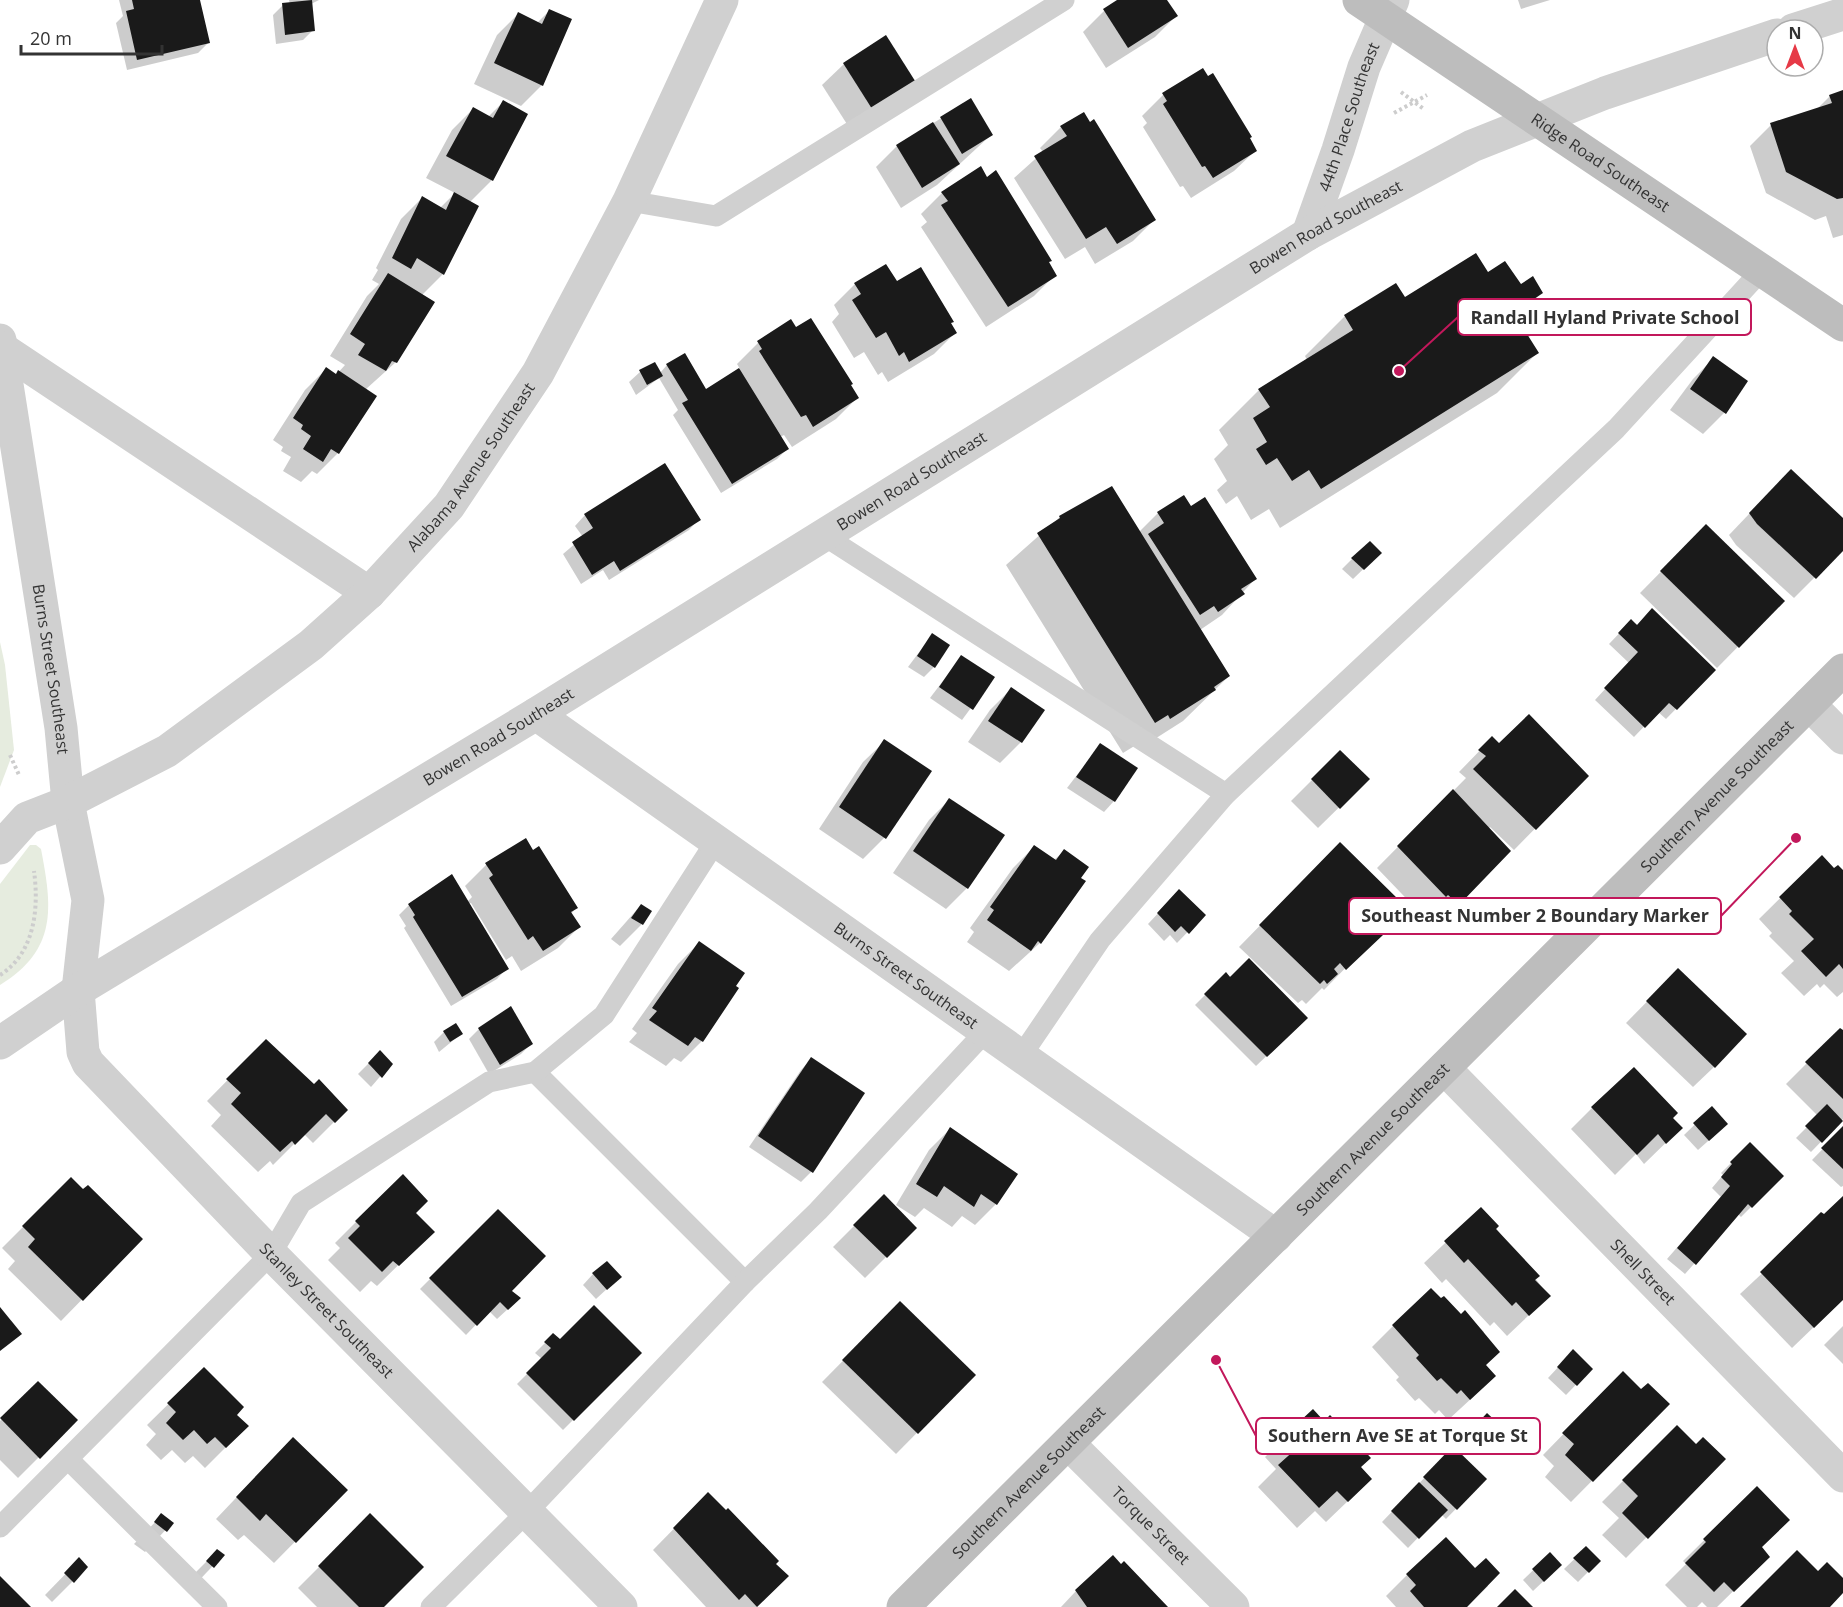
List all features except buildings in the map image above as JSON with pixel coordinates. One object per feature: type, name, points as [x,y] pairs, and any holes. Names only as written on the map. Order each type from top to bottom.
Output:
[{"type":"main road","name":"Ridge Road Southeast","points":[[1359,0],[1390,9],[1536,120],[1843,325]]},
{"type":"main road","name":"Southern Avenue Southeast","points":[[903,1607],[1843,670]]},
{"type":"street","name":"Alabama Avenue Southeast","points":[[0,848],[27,818],[68,802],[167,751],[310,645],[369,593],[449,506],[538,373],[629,201],[722,0]]},
{"type":"street","name":"44th Place Southeast","points":[[1308,234],[1364,68],[1390,9]]},
{"type":"street","points":[[1825,20],[1843,14]]},
{"type":"street","name":"Bowen Road Southeast","points":[[78,990],[536,714],[1308,234],[1472,146],[1605,93],[1765,39]]},
{"type":"street","name":"Burns Street Southeast","points":[[1,344],[369,593]]},
{"type":"street","name":"Burns Street Southeast","points":[[1,344],[61,728],[68,802],[88,900],[78,990]]},
{"type":"street","points":[[1809,704],[1843,738]]},
{"type":"street","name":"Burns Street Southeast","points":[[536,714],[1276,1236]]},
{"type":"street","points":[[0,1043],[78,990]]},
{"type":"street","name":"Stanley Street Southeast","points":[[78,990],[83,1052],[88,1063],[271,1254],[621,1607]]},
{"type":"street","name":"Shell Street","points":[[1444,1068],[1843,1476]]},
{"type":"street","name":"Torque Street","points":[[1068,1443],[1233,1607]]},
{"type":"lane","points":[[629,201],[716,216],[1064,0]]},
{"type":"lane","points":[[1021,1056],[1100,940],[1226,794],[1616,429],[1761,271]]},
{"type":"lane","points":[[823,535],[1226,794]]},
{"type":"lane","points":[[0,1527],[271,1254],[301,1203],[489,1083],[535,1072],[604,1015],[716,841]]},
{"type":"lane","points":[[431,1607],[527,1512],[745,1282],[818,1211],[986,1031]]},
{"type":"lane","points":[[535,1072],[745,1282]]},
{"type":"lane","points":[[68,1458],[217,1607]]},
{"type":"path","points":[[1425,110],[1414,100],[1430,93]]},
{"type":"path","points":[[10,755],[19,775]]},
{"type":"path","points":[[0,975],[21,955],[34,926],[36,903],[33,863]]},
{"type":"shaded area","points":[[0,642],[5,665],[14,750],[0,787]]},
{"type":"shaded area","points":[[30,845],[36,845],[41,849],[47,890],[46,925],[41,941],[32,957],[19,971],[0,985],[0,884]]},
{"type":"place","name":"Randall Hyland Private School","points":[[1399,371]]},
{"type":"place","name":"Southeast Number 2 Boundary Marker","points":[[1796,838]]},
{"type":"place","name":"Southern Ave SE at Torque St","points":[[1216,1360]]}]
